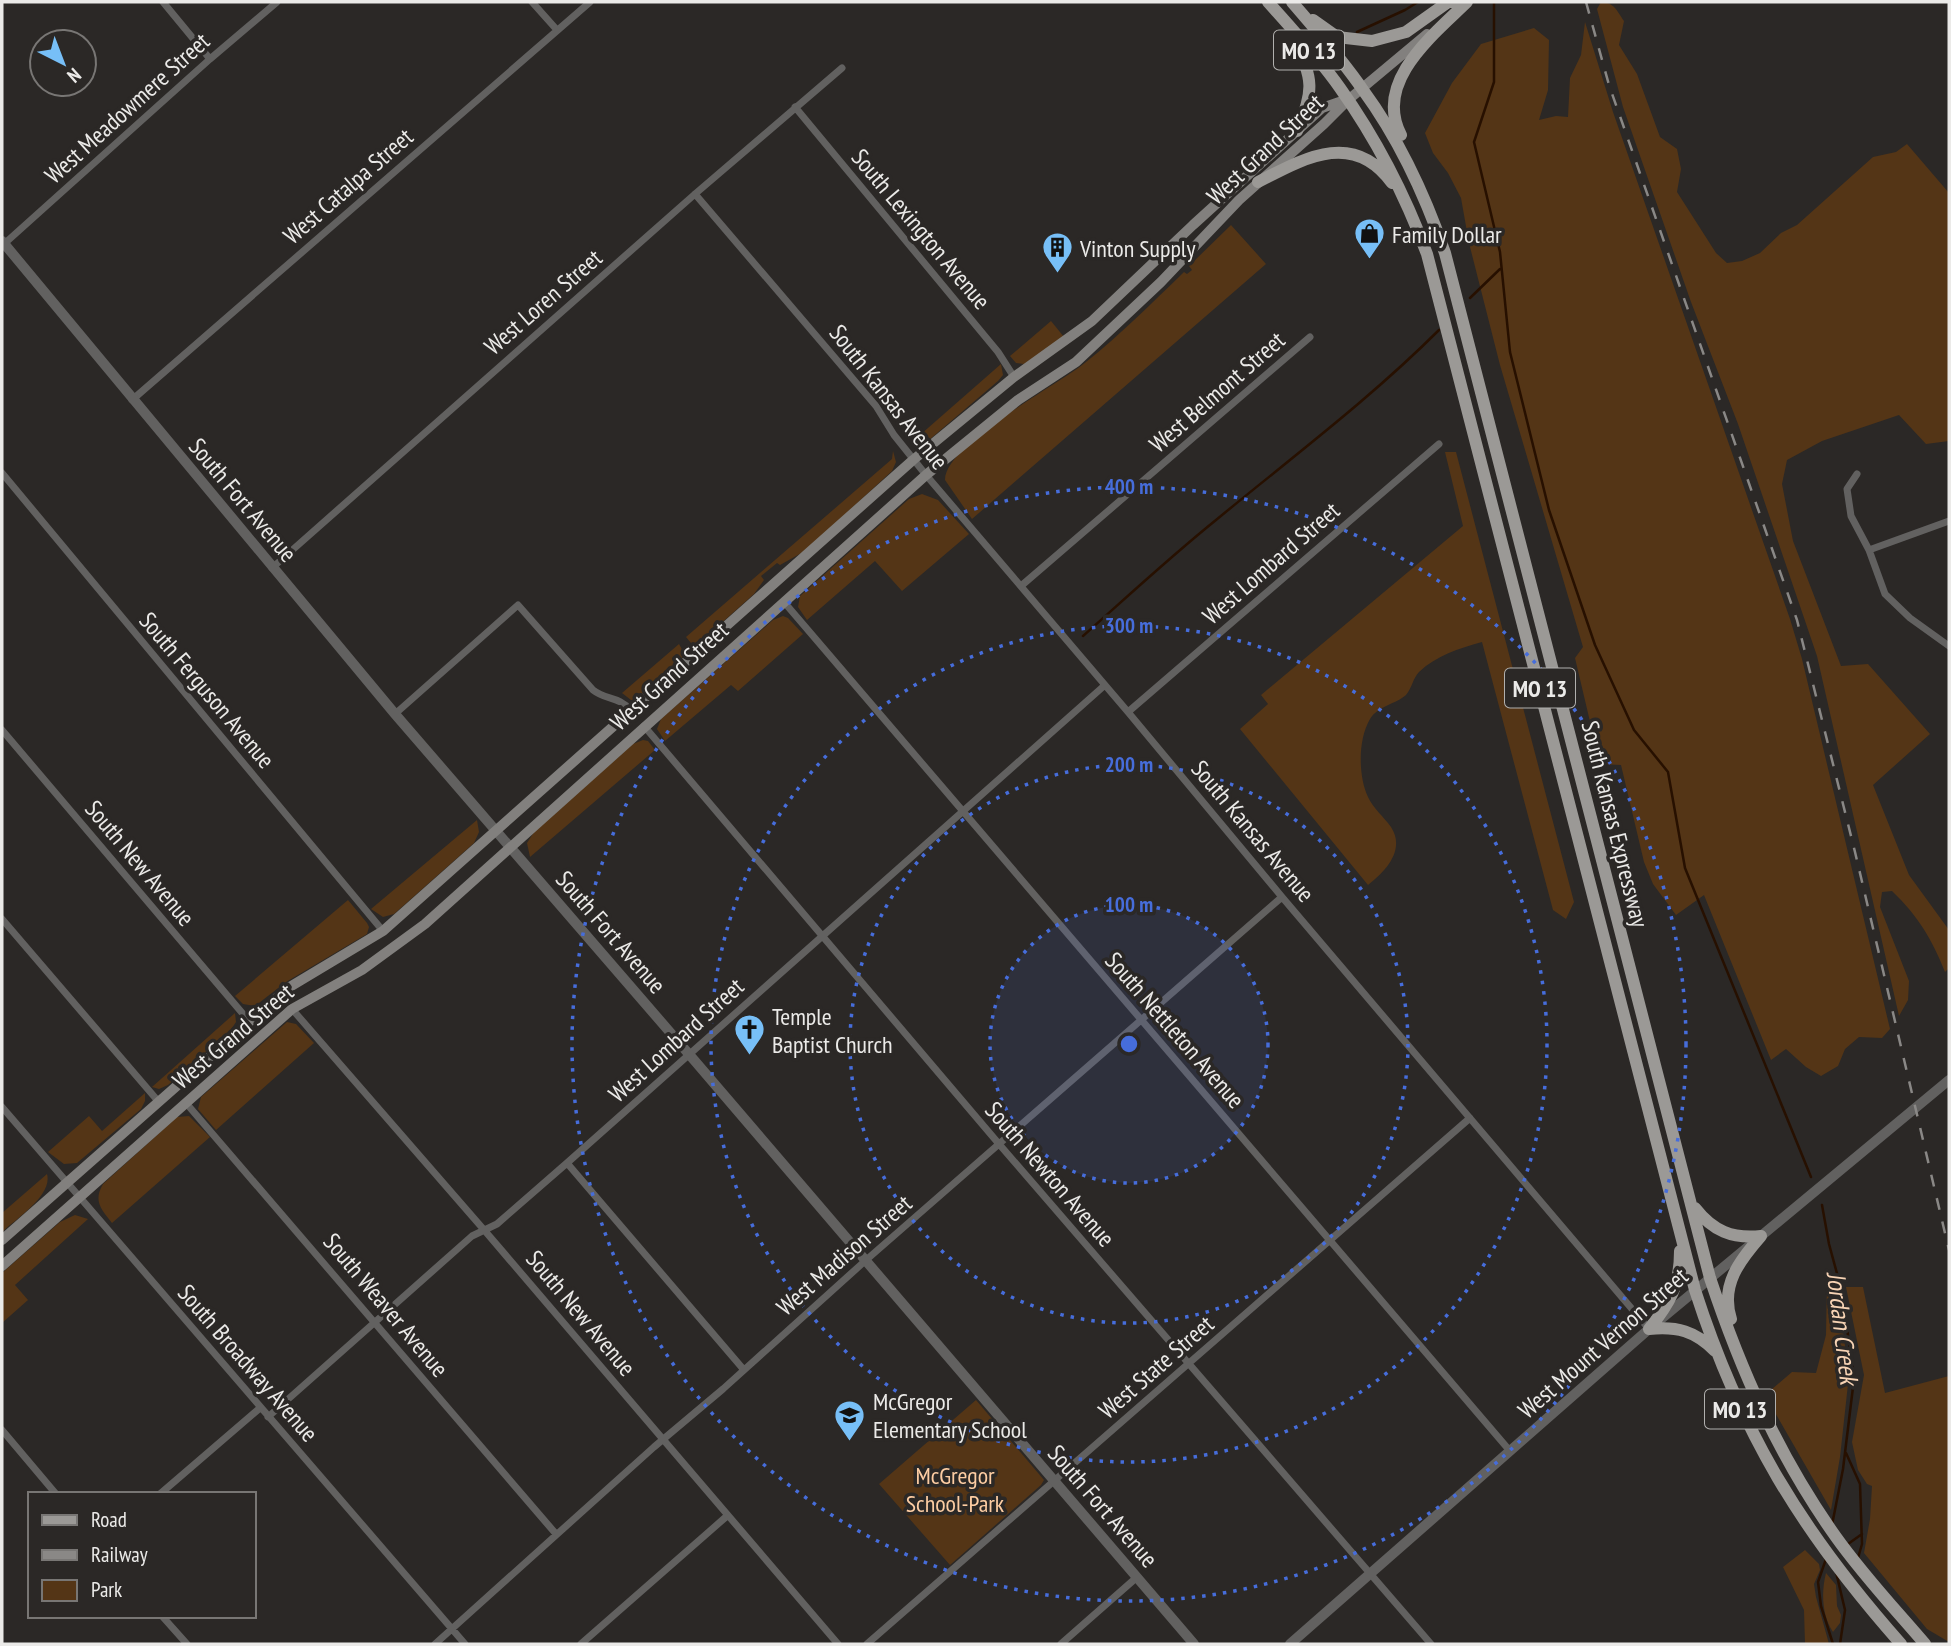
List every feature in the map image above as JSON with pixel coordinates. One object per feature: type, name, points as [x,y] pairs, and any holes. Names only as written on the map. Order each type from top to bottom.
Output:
[{"type":"main road","name":"South Kansas Expressway","points":[[1268,2],[1348,100],[1378,147],[1409,207],[1427,254],[1695,1290],[1716,1353],[1750,1430],[1801,1519],[1840,1572],[1901,1644]]},
{"type":"main road","points":[[1293,3],[1337,37],[1372,41],[1406,32],[1448,2],[1466,2]]},
{"type":"main road","points":[[1421,191],[1415,162],[1394,122],[1393,105],[1397,83],[1401,74],[1435,33],[1466,2]]},
{"type":"main road","name":"West Grand Street","points":[[2,1266],[292,1009],[362,970],[425,924],[926,475],[1018,400],[1076,362],[1161,282],[1238,200],[1348,100],[1466,2]]},
{"type":"main road","name":"South Kansas Expressway","points":[[1293,3],[1362,88],[1398,144],[1437,229],[1455,285],[1710,1278],[1745,1376],[1777,1443],[1805,1491],[1846,1551],[1925,1644]]},
{"type":"main road","points":[[1284,20],[1308,69],[1310,82],[1306,109],[1297,131]]},
{"type":"main road","name":"West Grand Street","points":[[2,1240],[288,988],[383,931],[913,460],[1014,377],[1092,321],[1192,225],[1322,108],[1348,100]]},
{"type":"main road","points":[[1258,182],[1310,157],[1328,152],[1343,153],[1367,161],[1380,170],[1409,207]]},
{"type":"main road","points":[[1692,1204],[1717,1230],[1739,1237],[1761,1236]]},
{"type":"main road","points":[[1649,1329],[1670,1300],[1679,1278],[1678,1222]]},
{"type":"main road","points":[[1745,1376],[1749,1367],[1731,1319],[1727,1295],[1736,1267],[1761,1236]]},
{"type":"main road","points":[[1649,1329],[1672,1327],[1688,1331],[1702,1339],[1716,1353]]},
{"type":"main road","points":[[1910,1627],[1934,1644]]},
{"type":"street","points":[[163,2],[210,59]]},
{"type":"street","name":"West Meadowmere Street","points":[[3,243],[277,2]]},
{"type":"street","points":[[532,2],[557,30]]},
{"type":"street","name":"West Catalpa Street","points":[[132,400],[590,2]]},
{"type":"street","name":"West Loren Street","points":[[272,568],[695,194],[842,68]]},
{"type":"street","name":"South Lexington Avenue","points":[[795,107],[998,352],[1014,377]]},
{"type":"street","name":"South Kansas Avenue","points":[[695,194],[876,406],[913,460],[1649,1329]]},
{"type":"street","name":"South Fort Avenue","points":[[3,243],[395,714],[1194,1644]]},
{"type":"street","name":"West Belmont Street","points":[[1021,586],[1310,337]]},
{"type":"street","name":"West Lombard Street","points":[[1128,712],[1439,444]]},
{"type":"street","name":"South Ferguson Avenue","points":[[2,473],[383,931]]},
{"type":"street","points":[[1857,474],[1847,489],[1851,516],[1885,594],[1910,618],[1949,646]]},
{"type":"street","points":[[1868,550],[1949,521]]},
{"type":"street","name":"South Nettleton Avenue","points":[[784,602],[1510,1451]]},
{"type":"street","points":[[395,714],[518,606],[593,690],[601,696],[620,700],[632,711]]},
{"type":"street","name":"West Lombard Street","points":[[268,1417],[472,1236],[497,1224],[567,1163],[1105,685]]},
{"type":"street","name":"South Newton Avenue","points":[[644,726],[999,1144],[1431,1644]]},
{"type":"street","name":"South New Avenue","points":[[2,730],[249,1021]]},
{"type":"street","name":"West Madison Street","points":[[435,1644],[555,1534],[1282,897]]},
{"type":"street","points":[[2,919],[158,1101]]},
{"type":"street","name":"South New Avenue","points":[[292,1009],[838,1644]]},
{"type":"street","name":"West Mount Vernon Street","points":[[1290,1644],[1649,1329],[1949,1080]]},
{"type":"street","name":"South Weaver Avenue","points":[[186,1103],[555,1534]]},
{"type":"street","name":"South Broadway Avenue","points":[[2,1107],[465,1644]]},
{"type":"street","name":"West State Street","points":[[867,1644],[1470,1118]]},
{"type":"street","points":[[567,1163],[744,1370]]},
{"type":"street","points":[[162,1492],[260,1408]]},
{"type":"street","points":[[2,1430],[54,1492]]},
{"type":"street","points":[[581,1644],[727,1517]]},
{"type":"street","points":[[1061,1644],[1136,1577]]},
{"type":"street","points":[[164,1618],[187,1644]]},
{"type":"green space","points":[[1601,2],[1612,5],[1624,21],[1619,45],[1637,74],[1660,137],[1677,149],[1681,169],[1677,192],[1716,253],[1727,263],[1742,261],[1760,253],[1781,233],[1797,225],[1873,157],[1896,152],[1907,144],[1949,193],[1949,441],[1926,444],[1899,415],[1822,441],[1787,460],[1782,484],[1793,541],[1841,666],[1868,664],[1930,734],[1873,785],[1909,875],[1949,930],[1949,968],[1945,972],[1917,919],[1892,891],[1882,892],[1880,907],[1909,981],[1908,1000],[1899,1016],[1817,656],[1738,424],[1691,302],[1623,107],[1597,9]]},
{"type":"green space","points":[[1585,22],[1613,112],[1790,619],[1802,659],[1890,1029],[1882,1038],[1859,1037],[1845,1049],[1838,1066],[1821,1076],[1786,1049],[1771,1060],[1704,895],[1676,915],[1653,884],[1644,862],[1621,765],[1600,764],[1575,658],[1583,647],[1500,365],[1469,243],[1461,198],[1448,173],[1433,153],[1425,133],[1452,83],[1481,44],[1534,28],[1549,40],[1548,90],[1539,120],[1556,116],[1568,117],[1570,78],[1581,55]]},
{"type":"green space","points":[[1231,225],[1266,264],[972,519],[945,480],[950,466],[963,450],[1005,416],[1099,352],[1184,272],[1187,274],[1192,270],[1189,266]]},
{"type":"green space","points":[[1051,321],[1064,337],[1024,364],[1016,363],[1010,356]]},
{"type":"green space","points":[[1001,364],[1003,375],[998,381],[929,440],[912,442]]},
{"type":"green space","points":[[893,451],[896,462],[892,471],[805,551],[780,565],[777,563],[761,576],[764,580],[754,594],[699,643],[691,643],[686,637],[892,459]]},
{"type":"green space","points":[[1445,452],[1456,452],[1574,902],[1566,919],[1553,910],[1482,642],[1448,653],[1426,666],[1417,674],[1406,695],[1373,715],[1366,727],[1361,747],[1362,779],[1368,797],[1391,827],[1396,844],[1387,867],[1368,885],[1240,729],[1268,704],[1261,695],[1463,526]]},
{"type":"green space","points":[[922,494],[938,500],[969,534],[902,591],[875,561],[807,620],[798,607],[800,596],[909,499]]},
{"type":"green space","points":[[783,616],[803,634],[738,691],[731,685],[665,741],[657,729],[661,719],[773,620]]},
{"type":"green space","points":[[679,644],[684,653],[682,658],[636,700],[631,700],[622,693]]},
{"type":"green space","points":[[648,741],[655,750],[530,857],[527,843],[534,832],[633,744]]},
{"type":"green space","points":[[477,820],[479,832],[474,843],[394,914],[383,917],[371,909]]},
{"type":"green space","points":[[348,900],[367,923],[367,934],[286,982],[255,1006],[243,1004],[235,996]]},
{"type":"green space","points":[[235,1013],[236,1022],[230,1031],[168,1085],[159,1089],[152,1087]]},
{"type":"green space","points":[[287,1022],[296,1024],[314,1043],[216,1130],[198,1109],[201,1097]]},
{"type":"green space","points":[[145,1093],[141,1109],[77,1163],[64,1164],[48,1152],[89,1116],[102,1131]]},
{"type":"green space","points":[[189,1116],[210,1137],[112,1223],[99,1200],[103,1184],[177,1117]]},
{"type":"green space","points":[[47,1174],[47,1182],[39,1198],[2,1232],[2,1213]]},
{"type":"green space","points":[[75,1215],[88,1219],[15,1285],[28,1300],[2,1323],[2,1273],[60,1222]]},
{"type":"green space","points":[[1836,1280],[1849,1375],[1831,1510],[1765,1395],[1792,1372],[1816,1373],[1826,1335],[1827,1283]]},
{"type":"green space","points":[[1846,1287],[1863,1287],[1885,1393],[1949,1376],[1949,1642],[1927,1629],[1864,1553],[1872,1486],[1867,1484],[1858,1470],[1852,1442],[1864,1375]]},
{"type":"green space","name":"McGregor School-Park","points":[[976,1400],[1044,1480],[950,1565],[879,1484]]},
{"type":"green space","points":[[1805,1550],[1819,1564],[1820,1570],[1814,1584],[1829,1644],[1805,1644],[1804,1610],[1783,1567]]},
{"type":"green space","points":[[1826,1573],[1836,1585],[1837,1606],[1841,1615],[1840,1623],[1833,1632],[1824,1604]]},
{"type":"waterway","points":[[1357,32],[1418,2]]},
{"type":"waterway","points":[[1494,2],[1494,82],[1474,142],[1500,252],[1510,352],[1549,510],[1595,645],[1634,730],[1668,772],[1685,868],[1811,1177]]},
{"type":"waterway","points":[[1470,298],[1500,269]]},
{"type":"waterway","points":[[1083,636],[1182,548],[1358,404],[1439,330]]},
{"type":"waterway","name":"Jordan Creek","points":[[1822,1205],[1842,1292],[1854,1379],[1843,1469],[1832,1525]]},
{"type":"waterway","name":"Jordan Creek","points":[[1846,1453],[1860,1484],[1862,1544],[1858,1558]]},
{"type":"waterway","name":"Jordan Creek","points":[[1848,1544],[1862,1534]]},
{"type":"waterway","name":"Jordan Creek","points":[[1826,1559],[1818,1582],[1821,1606],[1833,1644]]},
{"type":"waterway","name":"Jordan Creek","points":[[1836,1572],[1845,1610],[1840,1644]]},
{"type":"railway","points":[[1586,2],[1609,85],[1797,620],[1949,1250]]},
{"type":"place","name":"Family Dollar","points":[[1369,261]]},
{"type":"place","name":"Vinton Supply","points":[[1057,275]]},
{"type":"place","name":"Temple Baptist Church","points":[[749,1057]]},
{"type":"place","name":"McGregor Elementary School","points":[[850,1442]]}]
